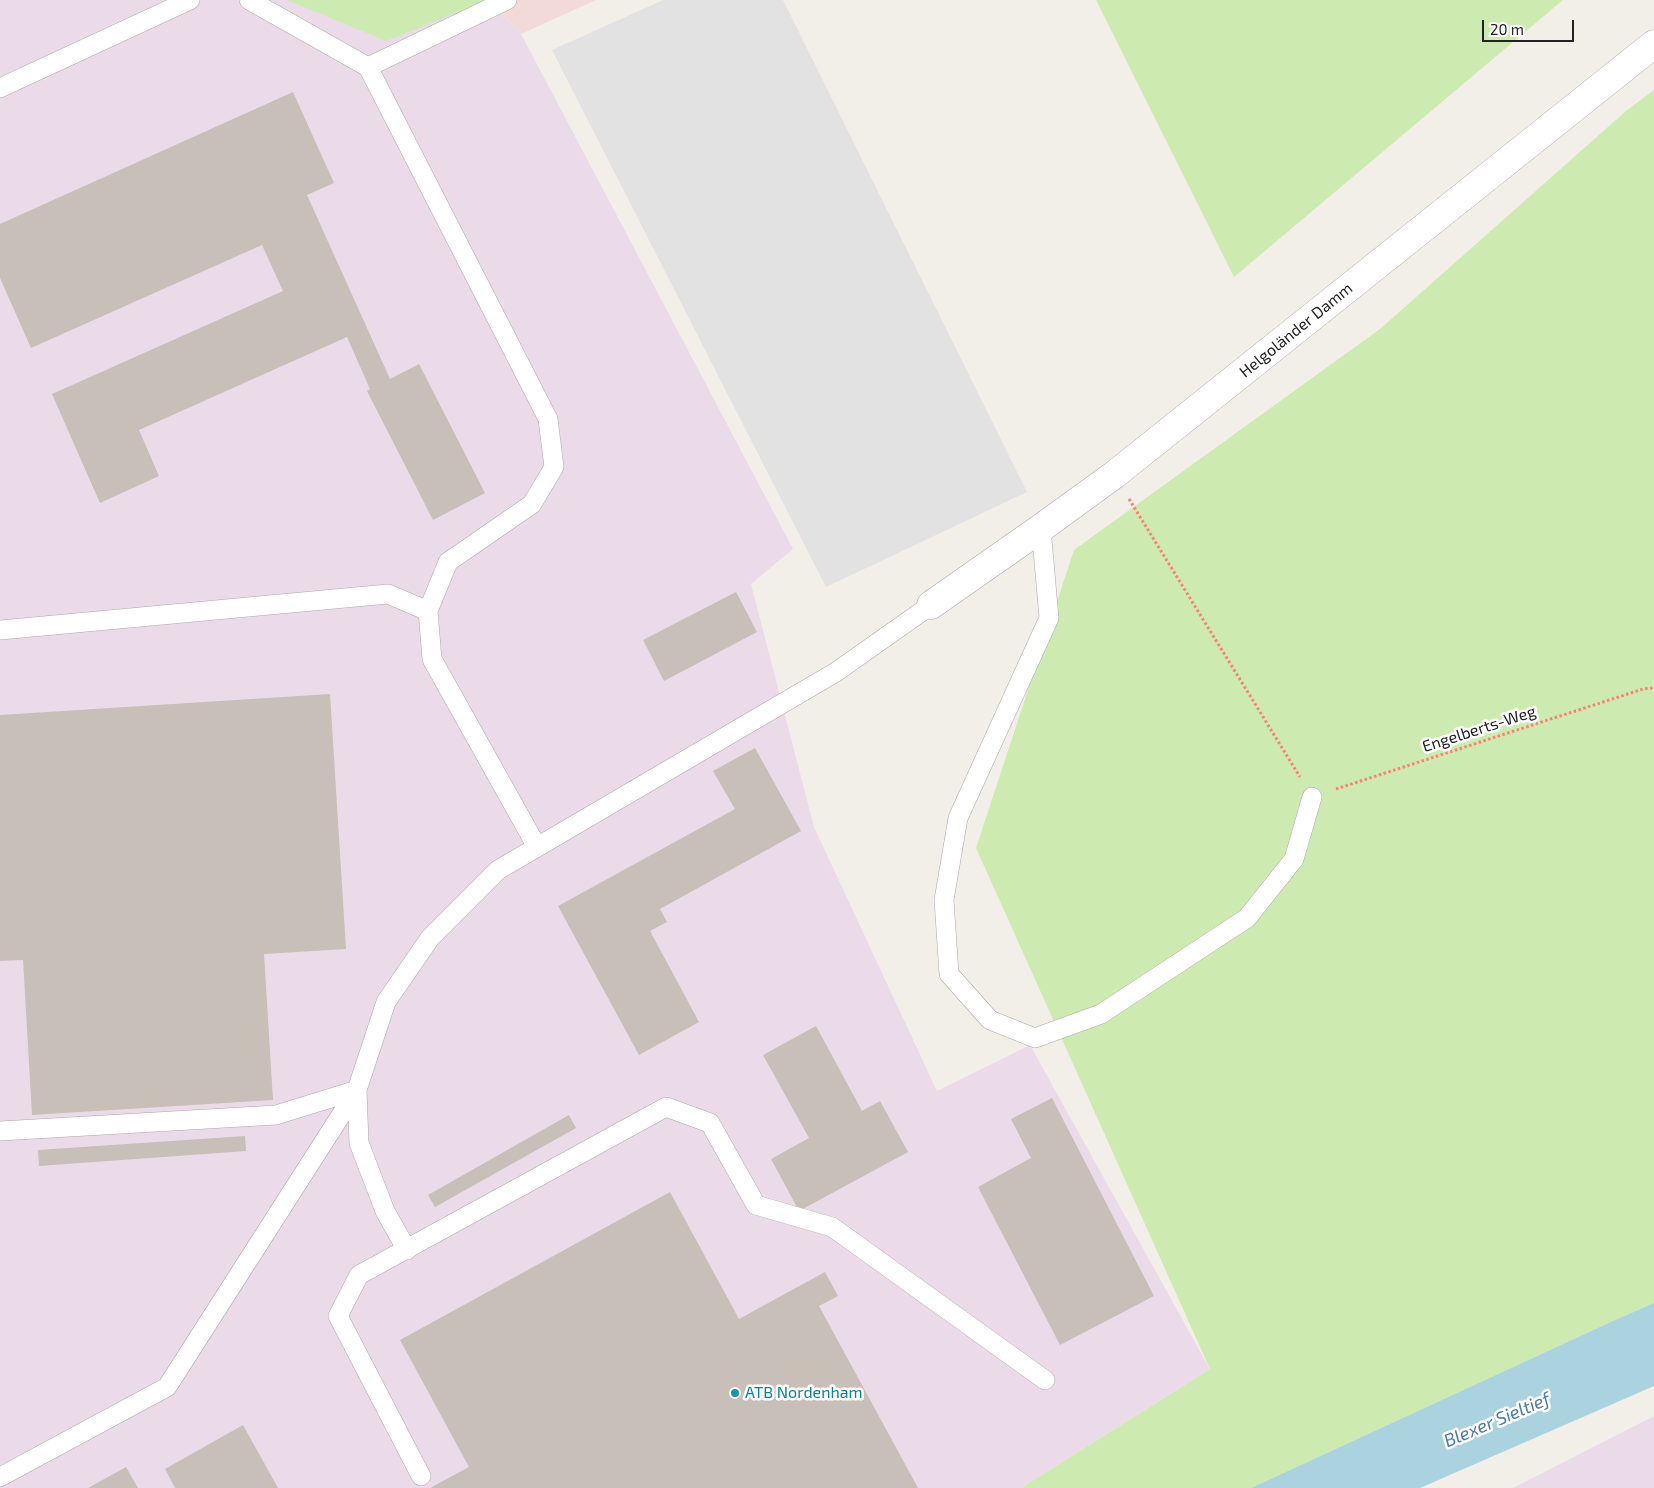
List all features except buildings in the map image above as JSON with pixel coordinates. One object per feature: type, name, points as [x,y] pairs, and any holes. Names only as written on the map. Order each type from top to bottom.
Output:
[{"type":"street","name":"Helgoländer Damm","points":[[931,605],[1114,475],[1654,44]]},
{"type":"lane","points":[[0,88],[190,0]]},
{"type":"lane","points":[[249,0],[368,67],[548,419],[554,466],[532,504],[448,562],[428,611],[432,659],[537,847]]},
{"type":"lane","points":[[368,67],[507,0]]},
{"type":"lane","points":[[1041,528],[1049,618],[958,818],[944,900],[949,974],[990,1020],[1035,1038],[1102,1014],[1248,918],[1294,859],[1312,797]]},
{"type":"lane","points":[[0,630],[388,594],[428,611]]},
{"type":"lane","points":[[0,1477],[167,1387],[357,1090],[386,1002],[430,938],[498,870],[836,672],[931,605]]},
{"type":"lane","points":[[0,1132],[276,1115],[357,1090]]},
{"type":"lane","points":[[357,1090],[359,1143],[385,1211],[406,1250]]},
{"type":"lane","points":[[421,1476],[338,1316],[359,1275],[666,1107],[710,1122],[756,1205],[832,1227],[1044,1380]]},
{"type":"path","points":[[1114,475],[1312,797]]},
{"type":"path","name":"Engelberts-Weg","points":[[1312,797],[1634,692],[1654,688]]},
{"type":"shaded area","points":[[0,0],[489,0],[521,34],[793,549],[751,584],[814,827],[937,1091],[1030,1045],[1210,1369],[1021,1488],[0,1488]]},
{"type":"shaded area","points":[[489,0],[596,0],[521,34]]},
{"type":"shaded area","points":[[663,0],[783,0],[1027,492],[826,587],[552,50]]},
{"type":"shaded area","points":[[1654,1416],[1654,1488],[1513,1488]]},
{"type":"green space","points":[[287,0],[488,0],[386,41]]},
{"type":"green space","points":[[1096,0],[1563,0],[1234,277]]},
{"type":"green space","points":[[1654,90],[1654,1303],[1251,1488],[1021,1488],[1210,1369],[976,848],[1074,550],[1380,329],[1626,111]]},
{"type":"water","name":"Blexer Sieltief","points":[[1654,1303],[1654,1386],[1420,1488],[1251,1488],[1615,1320]]},
{"type":"place","name":"ATB Nordenham","points":[[735,1393]]}]
